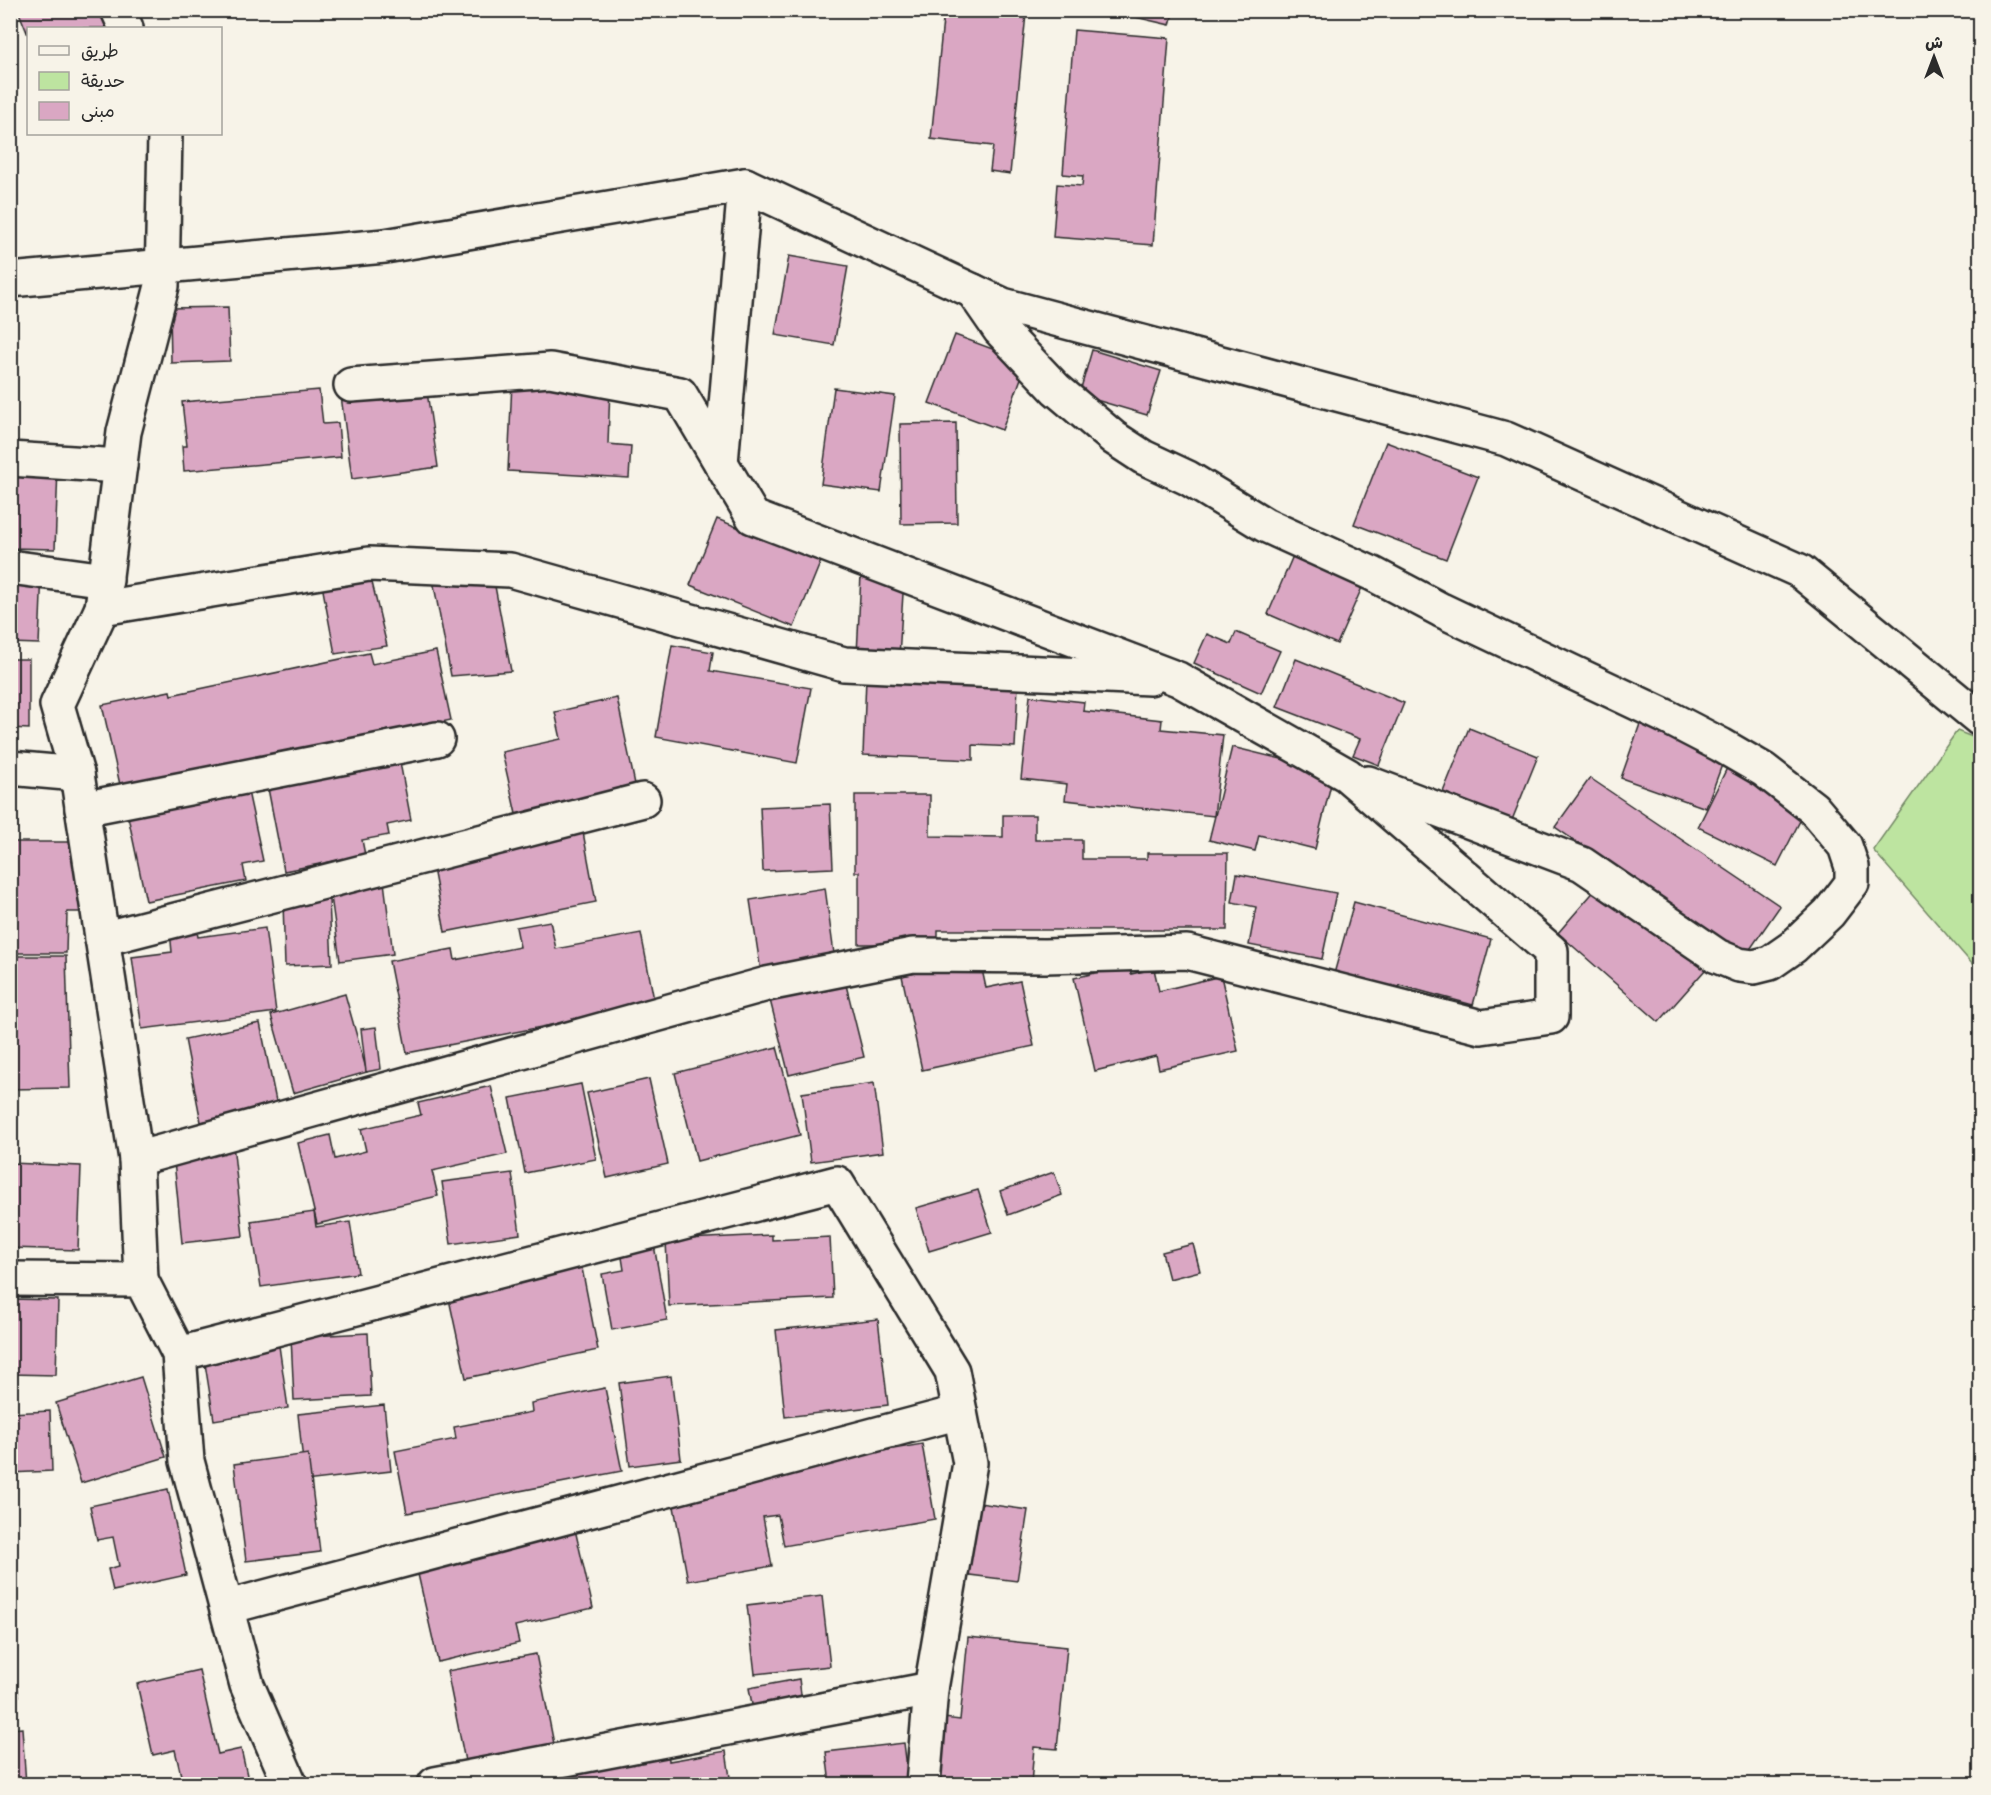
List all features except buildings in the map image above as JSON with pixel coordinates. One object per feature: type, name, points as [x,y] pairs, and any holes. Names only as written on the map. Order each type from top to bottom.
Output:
[{"type":"street","points":[[118,10],[126,27]]},
{"type":"street","points":[[165,135],[162,286],[124,432],[104,594],[57,705],[77,774],[136,1159],[141,1280],[179,1354],[187,1461],[228,1607],[247,1685],[290,1785]]},
{"type":"street","points":[[721,463],[745,185]]},
{"type":"street","points":[[10,280],[385,246],[745,185],[1003,305],[1506,439],[1800,571],[1980,719]]},
{"type":"street","points":[[351,385],[550,370],[680,394],[753,517],[1178,680],[1347,775],[1582,864],[1717,956],[1739,965],[1754,967],[1770,963],[1793,947],[1829,913],[1852,883],[1852,867],[1845,846],[1813,808],[1764,770],[1665,716],[1441,610],[1373,574],[1265,525],[1188,478],[1143,457],[1114,438],[1056,389],[1000,330],[973,291]]},
{"type":"street","points":[[10,459],[120,466]]},
{"type":"street","points":[[10,567],[104,594],[369,564],[510,570],[844,664],[1178,680]]},
{"type":"street","points":[[82,809],[437,739]]},
{"type":"street","points":[[10,768],[77,774]]},
{"type":"street","points":[[136,1159],[767,984],[913,955],[1045,956],[1186,952],[1481,1027],[1551,1017],[1551,951],[1347,775]]},
{"type":"street","points":[[102,939],[643,800]]},
{"type":"street","points":[[179,1354],[837,1183],[951,1371],[970,1463],[931,1689],[923,1785]]},
{"type":"street","points":[[10,1279],[141,1280]]},
{"type":"street","points":[[228,1607],[960,1412]]},
{"type":"street","points":[[435,1785],[931,1689]]},
{"type":"green space","points":[[1957,731],[1980,740],[1980,973],[1873,850]]}]
